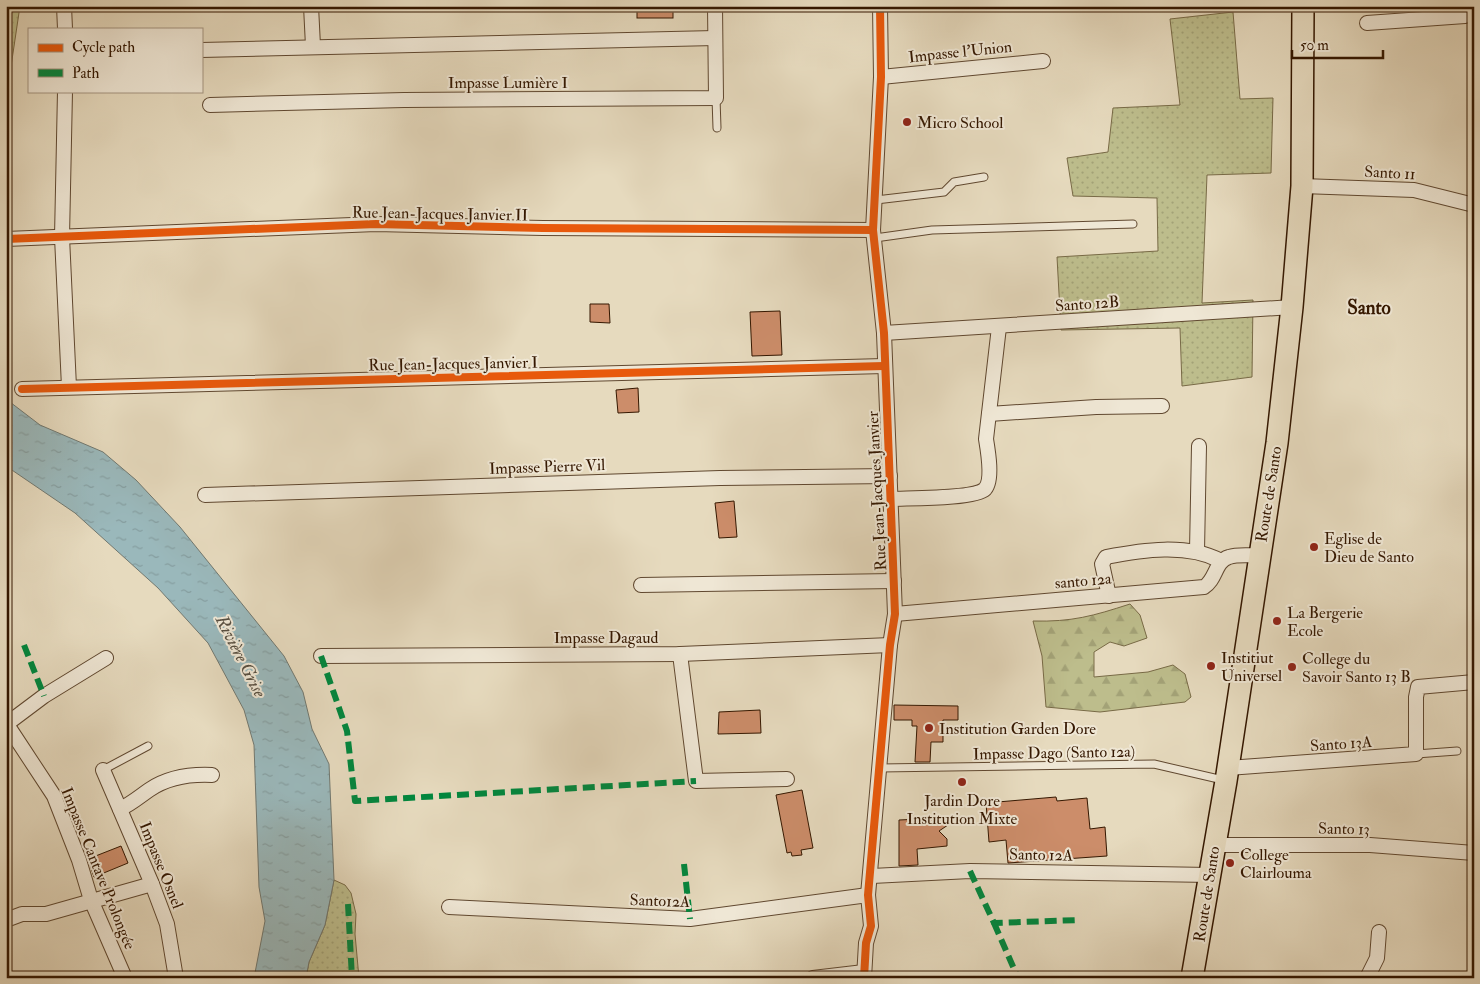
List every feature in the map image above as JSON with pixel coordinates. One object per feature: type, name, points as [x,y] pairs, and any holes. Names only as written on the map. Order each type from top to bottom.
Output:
[{"type":"main road","name":"Route de Santo","points":[[1192,978],[1227,775],[1258,555],[1277,444],[1292,307],[1302,186],[1302,6]]},
{"type":"street","points":[[64,6],[65,28]]},
{"type":"street","points":[[311,6],[313,46]]},
{"type":"street","points":[[715,6],[716,98]]},
{"type":"street","name":"Rue Jean-Jacques Janvier","points":[[864,975],[866,943],[871,926],[868,895],[872,876],[890,646],[895,614],[884,333],[874,234],[882,77],[880,6]]},
{"type":"street","points":[[1367,23],[1468,12]]},
{"type":"street","points":[[202,50],[715,38]]},
{"type":"street","name":"Impasse l'Union","points":[[882,77],[1043,60]]},
{"type":"street","points":[[65,92],[62,237],[68,387]]},
{"type":"street","name":"Impasse Lumière I","points":[[210,105],[404,100],[716,98]]},
{"type":"street","name":"Santo 11","points":[[1302,186],[1414,190],[1474,205]]},
{"type":"street","name":"Rue Jean-Jacques Janvier II","points":[[6,239],[376,224],[874,234]]},
{"type":"street","name":"Santo 12B","points":[[884,333],[1292,307]]},
{"type":"street","points":[[891,499],[960,496],[978,493],[986,488],[989,472],[989,455],[986,439],[999,327]]},
{"type":"street","name":"Rue Jean-Jacques Janvier I","points":[[22,388],[884,366]]},
{"type":"street","points":[[989,414],[1096,407],[1162,406]]},
{"type":"street","points":[[1196,551],[1199,446]]},
{"type":"street","name":"Impasse Pierre Vil","points":[[205,495],[710,478],[890,476]]},
{"type":"street","points":[[1109,596],[1102,564],[1106,558],[1138,553],[1196,551],[1221,561],[1229,557],[1258,555]]},
{"type":"street","name":"santo 12a","points":[[895,614],[1204,587],[1209,584],[1221,561]]},
{"type":"street","points":[[641,585],[894,581]]},
{"type":"street","name":"Impasse Dagaud","points":[[321,656],[680,654],[890,646]]},
{"type":"street","points":[[680,654],[696,781],[786,780]]},
{"type":"street","points":[[7,723],[44,696],[106,658]]},
{"type":"street","points":[[1416,754],[1416,697],[1418,687],[1474,682]]},
{"type":"street","name":"Impasse Cantave Prolongée","points":[[7,723],[54,796],[79,860],[91,900],[125,978]]},
{"type":"street","name":"Santo 13A","points":[[1227,775],[1416,754]]},
{"type":"street","name":"Impasse Osnel","points":[[103,770],[167,924],[176,978]]},
{"type":"street","points":[[120,809],[160,784],[187,774],[212,775]]},
{"type":"street","name":"Santo 13","points":[[1214,845],[1370,845],[1474,854]]},
{"type":"street","name":"Santo 12A","points":[[872,876],[970,871],[1210,875]]},
{"type":"street","points":[[6,920],[22,914],[46,914],[152,884]]},
{"type":"street","name":"Santo12A","points":[[449,907],[690,920],[868,895]]},
{"type":"street","points":[[1367,978],[1377,958],[1379,932]]},
{"type":"street","points":[[813,978],[864,975]]},
{"type":"lane","points":[[716,98],[717,128]]},
{"type":"lane","points":[[876,200],[944,192],[954,182],[984,177]]},
{"type":"lane","points":[[874,234],[932,230],[1133,224]]},
{"type":"lane","points":[[103,770],[148,746]]},
{"type":"lane","name":"Santo 13A","points":[[1416,754],[1457,751]]},
{"type":"lane","name":"Impasse Dago (Santo 12a)","points":[[880,768],[1154,764],[1227,775]]},
{"type":"green space","points":[[6,6],[20,6],[6,100]]},
{"type":"green space","points":[[1233,12],[1240,99],[1273,98],[1271,173],[1207,175],[1202,303],[1253,300],[1252,377],[1182,386],[1180,328],[1061,330],[1057,257],[1158,251],[1157,198],[1073,196],[1067,158],[1108,152],[1113,108],[1180,105],[1170,19]]},
{"type":"green space","points":[[1130,604],[1140,615],[1147,638],[1124,646],[1110,642],[1094,652],[1094,677],[1148,672],[1173,665],[1185,674],[1191,697],[1185,702],[1100,712],[1046,707],[1042,656],[1033,621],[1082,617]]},
{"type":"green space","points":[[334,880],[345,885],[351,893],[356,914],[355,934],[359,978],[306,978],[309,962],[325,925]]},
{"type":"water","name":"Rivière Grise","points":[[6,399],[40,425],[103,452],[136,480],[180,527],[284,656],[303,692],[312,729],[329,764],[334,880],[325,925],[309,962],[306,978],[254,978],[265,921],[259,887],[254,745],[244,710],[208,643],[158,588],[75,513],[6,466]]},
{"type":"building","points":[[637,6],[673,6],[673,18],[637,18]]},
{"type":"building","points":[[590,304],[609,304],[610,323],[590,322]]},
{"type":"building","points":[[780,311],[782,355],[752,356],[750,312]]},
{"type":"building","points":[[638,388],[639,412],[618,413],[616,390]]},
{"type":"building","points":[[734,501],[737,537],[719,538],[715,503]]},
{"type":"building","points":[[894,705],[958,706],[958,720],[943,720],[943,742],[931,742],[930,762],[915,762],[917,726],[912,726],[912,720],[894,720]]},
{"type":"building","points":[[760,710],[761,733],[718,734],[719,712]]},
{"type":"building","points":[[802,790],[813,848],[801,850],[802,855],[792,856],[791,852],[787,853],[776,795]]},
{"type":"building","points":[[1056,797],[1057,801],[1087,798],[1090,829],[1105,827],[1107,856],[1008,863],[1006,840],[989,842],[986,803]]},
{"type":"building","points":[[942,818],[948,825],[939,831],[947,839],[947,846],[917,849],[918,865],[899,866],[899,820]]},
{"type":"building","points":[[121,846],[128,863],[94,877],[88,859]]},
{"type":"marked path","points":[[24,645],[44,696]]},
{"type":"marked path","points":[[321,656],[347,731],[355,801],[696,781]]},
{"type":"marked path","points":[[684,864],[690,919]]},
{"type":"marked path","points":[[970,871],[994,923],[1080,920]]},
{"type":"marked path","points":[[348,904],[352,978]]},
{"type":"marked path","points":[[994,923],[1018,978]]},
{"type":"cycle path","points":[[864,978],[866,943],[871,926],[868,895],[890,645],[895,614],[884,333],[873,230],[881,77],[880,6]]},
{"type":"cycle path","points":[[6,239],[376,224],[543,228],[873,230]]},
{"type":"cycle path","points":[[22,389],[884,366]]},
{"type":"place","name":"Micro School","points":[[907,122]]},
{"type":"place","name":"Eglise de Dieu de Santo","points":[[1314,547]]},
{"type":"place","name":"La Bergerie Ecole","points":[[1277,621]]},
{"type":"place","name":"Institiut Universel","points":[[1211,666]]},
{"type":"place","name":"College du Savoir Santo 13 B","points":[[1292,667]]},
{"type":"place","name":"Institution Garden Dore","points":[[929,728]]},
{"type":"place","name":"Jardin Dore Institution Mixte","points":[[962,782]]},
{"type":"place","name":"College Clairlouma","points":[[1230,863]]},
{"type":"district","name":"Santo","points":[[1369,307]]}]
